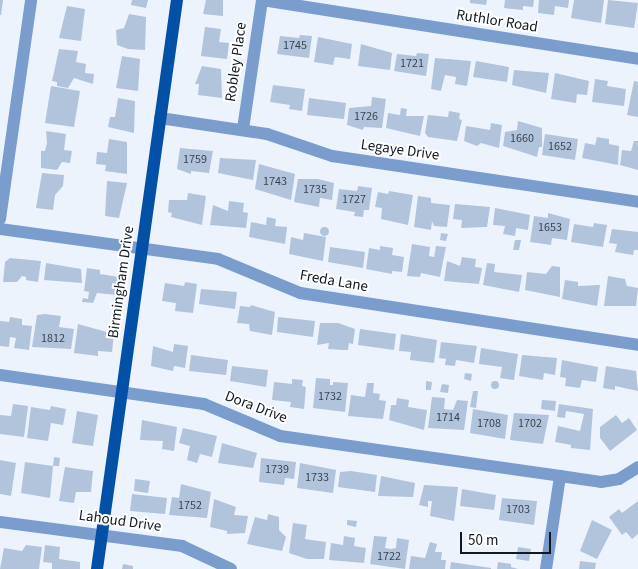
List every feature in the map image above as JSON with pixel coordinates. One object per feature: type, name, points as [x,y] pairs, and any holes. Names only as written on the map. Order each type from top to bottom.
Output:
[{"type":"main road","name":"Birmingham Drive","points":[[96,569],[176,0]]},
{"type":"street","points":[[0,219],[31,0]]},
{"type":"street","name":"Ruthlor Road","points":[[262,0],[638,59]]},
{"type":"street","name":"Robley Place","points":[[243,130],[262,0]]},
{"type":"street","name":"Legaye Drive","points":[[160,118],[267,134],[332,156],[638,202]]},
{"type":"street","name":"Freda Lane","points":[[0,228],[218,259],[300,293],[638,345]]},
{"type":"street","name":"Dora Drive","points":[[0,375],[204,404],[280,436],[601,482],[619,479],[638,467]]},
{"type":"street","points":[[546,569],[560,476]]},
{"type":"street","name":"Lahoud Drive","points":[[0,522],[182,546],[231,569]]},
{"type":"building","points":[[0,0],[3,0],[1,15],[0,15]]},
{"type":"building","points":[[132,0],[148,0],[146,8],[131,5]]},
{"type":"building","points":[[206,0],[223,0],[223,16],[203,14]]},
{"type":"building","points":[[470,0],[487,0],[486,5],[470,3]]},
{"type":"building","points":[[505,0],[534,0],[533,7],[523,6],[523,10],[504,8]]},
{"type":"building","points":[[539,0],[569,0],[568,8],[555,6],[554,15],[538,13]]},
{"type":"building","points":[[574,0],[604,0],[601,23],[571,18]]},
{"type":"building","points":[[608,0],[638,3],[634,28],[605,24]]},
{"type":"building","points":[[67,6],[85,9],[81,41],[59,38]]},
{"type":"building","points":[[129,14],[146,17],[145,50],[128,49],[117,45],[116,30],[124,28]]},
{"type":"building","points":[[205,27],[221,29],[219,42],[229,43],[227,59],[201,56]]},
{"type":"building","points":[[300,35],[312,36],[309,58],[277,54],[280,36],[299,38]]},
{"type":"building","points":[[318,37],[352,44],[350,59],[335,57],[333,65],[314,62]]},
{"type":"building","points":[[361,44],[392,53],[390,70],[358,66]]},
{"type":"building","points":[[59,49],[78,51],[76,62],[86,64],[85,73],[94,74],[93,84],[74,78],[68,88],[57,86],[57,82],[52,81]]},
{"type":"building","points":[[417,53],[429,54],[426,76],[394,71],[397,54],[416,56]]},
{"type":"building","points":[[122,56],[140,59],[138,91],[116,88]]},
{"type":"building","points":[[435,58],[471,61],[467,86],[455,84],[456,77],[445,75],[441,91],[431,89]]},
{"type":"building","points":[[476,61],[509,67],[507,82],[473,77]]},
{"type":"building","points":[[202,66],[221,69],[222,98],[198,95],[199,84],[195,84]]},
{"type":"building","points":[[514,70],[549,73],[546,93],[512,85]]},
{"type":"building","points":[[555,73],[589,81],[587,95],[577,94],[576,103],[551,99]]},
{"type":"building","points":[[595,79],[608,81],[607,86],[626,89],[624,106],[592,102]]},
{"type":"building","points":[[634,81],[638,82],[638,117],[627,115]]},
{"type":"building","points":[[273,85],[305,89],[302,111],[289,109],[290,105],[270,102]]},
{"type":"building","points":[[51,86],[80,91],[74,127],[45,123]]},
{"type":"building","points":[[372,97],[386,99],[382,128],[364,127],[363,130],[347,125],[349,108],[371,106]]},
{"type":"building","points":[[118,98],[135,101],[134,133],[108,127],[110,117],[115,117]]},
{"type":"building","points":[[309,98],[346,103],[344,119],[307,115]]},
{"type":"building","points":[[401,108],[407,109],[406,116],[424,116],[420,136],[386,128],[388,113],[400,115]]},
{"type":"building","points":[[449,111],[460,113],[459,119],[462,120],[457,141],[428,137],[425,133],[428,115],[448,117]]},
{"type":"building","points":[[518,121],[542,128],[542,147],[539,147],[537,157],[503,146],[505,132],[517,130]]},
{"type":"building","points":[[491,123],[502,125],[499,148],[481,143],[477,146],[464,141],[466,126],[490,130]]},
{"type":"building","points":[[46,131],[66,134],[64,150],[72,151],[70,163],[62,162],[57,170],[41,168],[41,151],[45,151],[47,143]]},
{"type":"building","points":[[545,134],[578,139],[575,160],[542,155]]},
{"type":"building","points":[[597,137],[609,139],[609,144],[619,146],[618,165],[582,158],[585,143],[595,145]]},
{"type":"building","points":[[109,139],[127,142],[127,174],[105,171],[106,165],[96,164],[97,152],[107,153]]},
{"type":"building","points":[[634,141],[638,141],[638,170],[620,165],[622,150],[631,151]]},
{"type":"building","points":[[180,148],[213,151],[209,173],[191,171],[191,174],[177,169]]},
{"type":"building","points":[[220,158],[256,160],[253,180],[218,173]]},
{"type":"building","points":[[259,164],[295,174],[291,200],[255,189]]},
{"type":"building","points":[[42,173],[64,175],[63,186],[55,195],[53,210],[36,208]]},
{"type":"building","points":[[298,179],[318,179],[334,183],[332,200],[320,198],[319,207],[294,202]]},
{"type":"building","points":[[107,181],[127,183],[119,218],[105,216]]},
{"type":"building","points":[[358,186],[372,188],[369,210],[364,210],[363,217],[354,216],[355,212],[336,209],[339,189],[357,191]]},
{"type":"building","points":[[389,191],[413,195],[408,225],[381,219],[382,208],[375,207],[378,192],[388,194]]},
{"type":"building","points":[[188,193],[206,196],[202,225],[171,217],[172,213],[168,212],[169,200],[187,200]]},
{"type":"building","points":[[418,196],[431,198],[431,203],[450,205],[447,227],[434,226],[432,221],[431,230],[414,227]]},
{"type":"building","points":[[229,201],[244,203],[243,212],[248,213],[246,228],[210,225],[213,205],[228,211]]},
{"type":"building","points":[[455,204],[490,207],[487,227],[461,228],[462,220],[453,219]]},
{"type":"building","points":[[495,208],[530,215],[528,230],[516,228],[515,236],[503,234],[505,226],[493,225]]},
{"type":"building","points":[[548,213],[570,219],[567,240],[552,238],[551,245],[530,242],[534,216],[548,218]]},
{"type":"building","points":[[267,217],[276,219],[275,226],[287,227],[285,244],[249,237],[251,222],[266,225]]},
{"type":"building","points":[[594,223],[607,225],[603,247],[571,242],[574,224],[593,227]]},
{"type":"building","points":[[324,227],[328,231],[324,235],[320,231]]},
{"type":"building","points":[[612,229],[638,232],[638,250],[634,250],[633,255],[615,252],[617,244],[609,243]]},
{"type":"building","points":[[304,233],[326,237],[323,261],[289,254],[291,237],[303,240]]},
{"type":"building","points":[[441,233],[448,234],[446,241],[440,240]]},
{"type":"building","points":[[515,240],[521,240],[519,250],[513,250]]},
{"type":"building","points":[[412,244],[430,247],[429,256],[434,257],[436,246],[446,247],[440,277],[421,273],[420,277],[407,276]]},
{"type":"building","points":[[380,246],[393,248],[392,255],[404,257],[402,272],[392,271],[392,274],[366,269],[369,248],[380,250]]},
{"type":"building","points":[[330,247],[365,252],[363,268],[328,262]]},
{"type":"building","points":[[462,257],[476,259],[475,267],[482,268],[479,284],[444,281],[447,261],[460,266]]},
{"type":"building","points":[[10,258],[41,261],[38,282],[26,280],[26,277],[22,276],[17,282],[3,282],[5,262]]},
{"type":"building","points":[[46,263],[81,269],[82,283],[44,280]]},
{"type":"building","points":[[487,263],[495,264],[494,272],[522,275],[519,292],[483,285]]},
{"type":"building","points":[[552,266],[560,267],[560,297],[525,290],[527,272],[546,274]]},
{"type":"building","points":[[87,268],[100,270],[100,274],[119,277],[117,295],[97,293],[93,303],[82,302],[83,298],[88,299],[89,292],[84,291]]},
{"type":"building","points":[[608,276],[625,279],[627,286],[638,288],[636,306],[604,306]]},
{"type":"building","points":[[565,280],[578,282],[578,286],[600,285],[597,306],[562,299]]},
{"type":"building","points":[[185,282],[197,284],[193,313],[175,311],[176,303],[162,301],[165,283],[184,286]]},
{"type":"building","points":[[201,289],[237,292],[235,309],[199,304]]},
{"type":"building","points":[[251,305],[275,312],[272,335],[250,331],[249,324],[237,323],[240,306],[250,307]]},
{"type":"building","points":[[37,315],[61,316],[59,327],[74,329],[71,349],[32,347]]},
{"type":"building","points":[[10,317],[22,319],[22,325],[32,326],[29,350],[14,348],[16,338],[10,337],[9,347],[0,346],[0,321],[9,322]]},
{"type":"building","points":[[278,317],[315,321],[313,337],[277,332]]},
{"type":"building","points":[[320,323],[338,323],[355,329],[353,344],[349,343],[348,350],[328,349],[329,343],[317,345]]},
{"type":"building","points":[[78,324],[114,334],[112,352],[98,351],[98,356],[74,353]]},
{"type":"building","points":[[360,329],[396,334],[394,350],[358,345]]},
{"type":"building","points":[[401,334],[437,340],[434,363],[410,360],[411,352],[399,351]]},
{"type":"building","points":[[441,342],[477,346],[474,363],[456,360],[455,366],[445,365],[446,359],[439,358]]},
{"type":"building","points":[[174,344],[188,346],[185,368],[174,366],[173,371],[151,366],[153,346],[173,352]]},
{"type":"building","points":[[481,348],[518,354],[514,380],[500,378],[502,367],[479,364]]},
{"type":"building","points":[[191,355],[228,360],[226,375],[189,371]]},
{"type":"building","points":[[522,355],[557,358],[555,375],[544,373],[543,380],[519,376]]},
{"type":"building","points":[[562,360],[598,367],[596,382],[582,380],[580,388],[565,386],[566,378],[560,377]]},
{"type":"building","points":[[232,366],[268,370],[266,387],[230,381]]},
{"type":"building","points":[[606,366],[636,371],[638,391],[615,386],[615,390],[603,388]]},
{"type":"building","points":[[465,373],[472,374],[471,381],[464,379]]},
{"type":"building","points":[[316,378],[330,379],[330,385],[333,385],[333,382],[348,383],[345,412],[313,408]]},
{"type":"building","points":[[292,379],[303,380],[302,386],[306,387],[304,409],[290,407],[291,402],[272,400],[274,382],[292,384]]},
{"type":"building","points":[[426,381],[432,382],[431,390],[426,390]]},
{"type":"building","points":[[495,381],[499,385],[495,389],[491,385]]},
{"type":"building","points":[[367,383],[374,383],[373,393],[380,394],[379,400],[386,401],[383,419],[348,416],[351,395],[365,397]]},
{"type":"building","points":[[442,384],[449,385],[448,393],[440,392]]},
{"type":"building","points":[[473,391],[478,391],[476,408],[470,407]]},
{"type":"building","points":[[432,397],[445,398],[444,409],[453,410],[457,400],[468,401],[464,430],[428,428]]},
{"type":"building","points":[[397,398],[409,400],[408,407],[427,410],[424,430],[389,420],[391,405],[396,405]]},
{"type":"building","points":[[542,400],[556,401],[555,411],[541,409]]},
{"type":"building","points":[[13,404],[28,406],[24,437],[0,434],[0,415],[11,416]]},
{"type":"building","points":[[559,404],[593,409],[590,450],[571,448],[571,445],[555,442],[558,426],[580,431],[584,414],[566,411],[565,418],[557,417]]},
{"type":"building","points":[[51,406],[66,409],[63,425],[51,423],[48,441],[27,438],[31,407],[50,410]]},
{"type":"building","points":[[473,409],[508,415],[505,439],[470,433]]},
{"type":"building","points":[[77,411],[98,415],[93,446],[72,443]]},
{"type":"building","points":[[514,413],[549,415],[543,444],[510,440]]},
{"type":"building","points":[[616,415],[622,423],[629,418],[637,430],[610,451],[600,438],[600,427]]},
{"type":"building","points":[[142,420],[177,427],[174,451],[162,449],[163,441],[140,440]]},
{"type":"building","points":[[183,428],[217,436],[212,457],[200,454],[197,463],[187,460],[190,446],[179,443]]},
{"type":"building","points":[[222,443],[257,453],[253,468],[218,463]]},
{"type":"building","points":[[54,457],[60,458],[59,466],[53,466]]},
{"type":"building","points":[[261,458],[296,462],[294,479],[285,478],[284,485],[259,482]]},
{"type":"building","points":[[0,460],[16,463],[11,496],[0,494]]},
{"type":"building","points":[[25,462],[53,466],[50,498],[21,493]]},
{"type":"building","points":[[300,463],[336,470],[333,493],[297,488]]},
{"type":"building","points":[[65,467],[93,471],[91,492],[76,492],[74,503],[59,501]]},
{"type":"building","points":[[351,471],[377,475],[375,492],[338,487],[340,472]]},
{"type":"building","points":[[381,476],[415,483],[413,497],[378,496]]},
{"type":"building","points":[[135,479],[150,481],[148,493],[134,491]]},
{"type":"building","points":[[181,484],[211,492],[207,518],[169,515],[172,497],[179,498]]},
{"type":"building","points":[[424,485],[458,487],[454,521],[430,516],[432,501],[428,501],[428,507],[419,505]]},
{"type":"building","points":[[462,489],[496,495],[494,510],[460,506]]},
{"type":"building","points":[[132,494],[167,498],[165,514],[130,511]]},
{"type":"building","points":[[502,498],[537,501],[534,525],[499,520]]},
{"type":"building","points":[[214,499],[236,507],[234,515],[248,516],[245,533],[227,534],[227,531],[210,527]]},
{"type":"building","points":[[638,501],[638,534],[632,539],[626,532],[622,535],[609,517],[619,509],[622,513]]},
{"type":"building","points":[[268,514],[279,517],[279,530],[286,537],[282,551],[247,544],[255,517],[267,520]]},
{"type":"building","points":[[347,520],[357,521],[356,527],[347,525]]},
{"type":"building","points":[[592,520],[612,530],[597,559],[580,551]]},
{"type":"building","points":[[293,523],[307,525],[305,539],[326,542],[324,559],[307,559],[289,553]]},
{"type":"building","points":[[344,536],[355,538],[354,546],[366,548],[364,563],[329,560],[331,543],[343,545]]},
{"type":"building","points":[[374,536],[387,537],[385,548],[391,549],[396,548],[397,538],[409,540],[405,569],[370,564]]},
{"type":"building","points":[[430,542],[437,544],[435,552],[442,552],[441,560],[446,560],[445,569],[409,569],[411,556],[425,558]]},
{"type":"building","points":[[26,545],[42,547],[39,569],[0,569],[4,548],[22,551]]},
{"type":"building","points":[[45,545],[60,547],[59,559],[80,562],[80,569],[52,569],[52,563],[43,562]]},
{"type":"building","points":[[518,547],[531,549],[529,561],[516,559]]},
{"type":"building","points":[[580,561],[596,563],[595,569],[579,569]]},
{"type":"building","points":[[451,562],[491,568],[491,569],[450,569]]},
{"type":"building","points":[[498,562],[511,564],[511,567],[518,569],[497,569]]},
{"type":"building","points":[[123,564],[133,566],[133,569],[122,569]]}]
